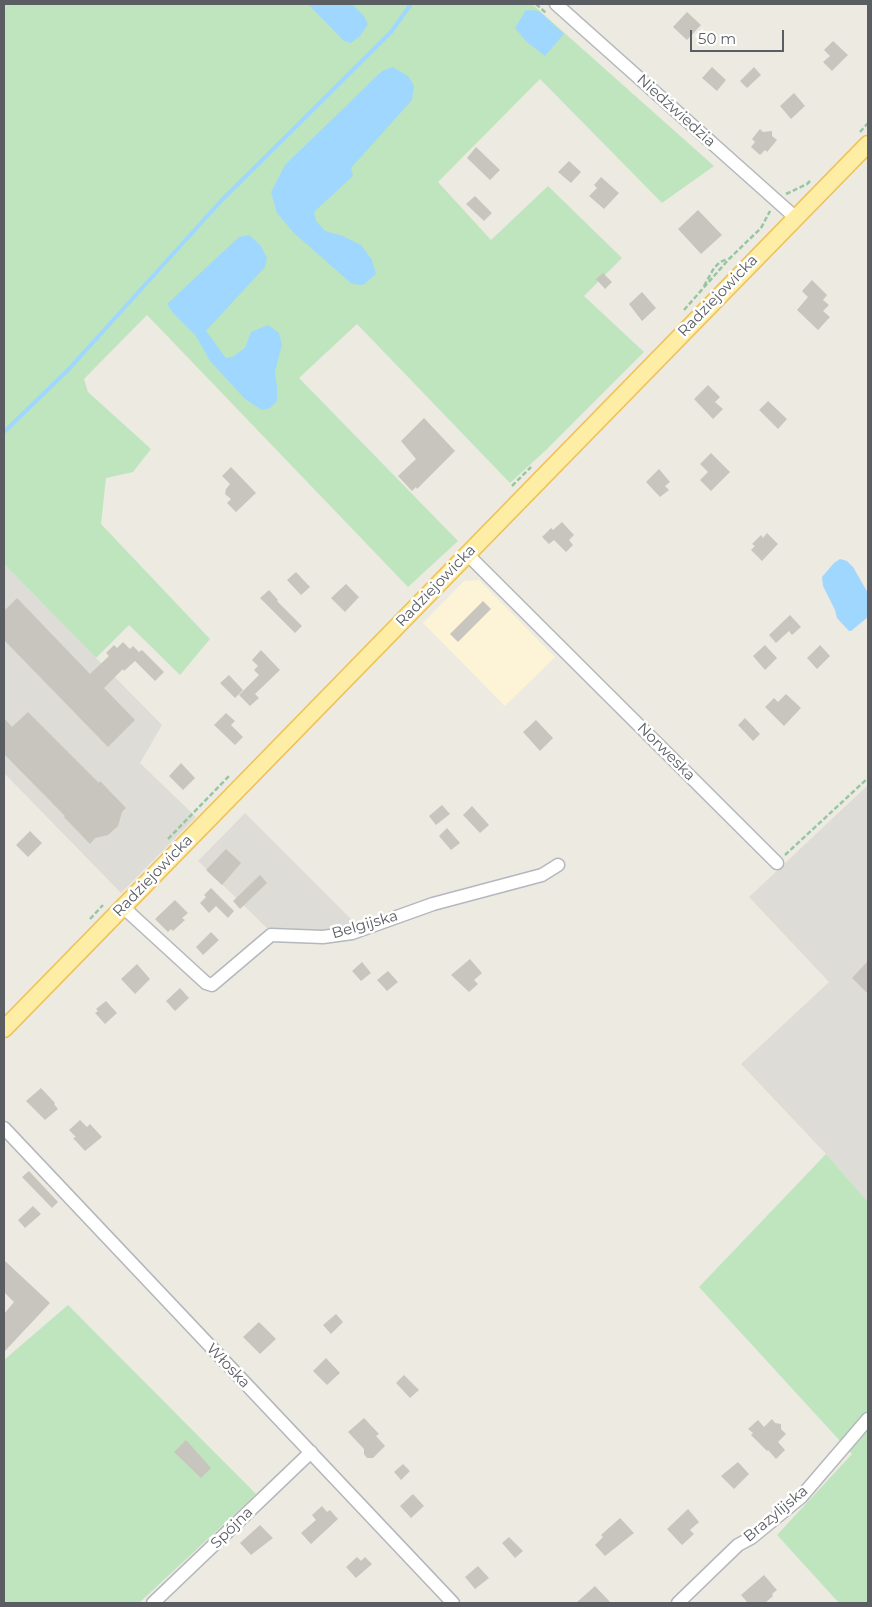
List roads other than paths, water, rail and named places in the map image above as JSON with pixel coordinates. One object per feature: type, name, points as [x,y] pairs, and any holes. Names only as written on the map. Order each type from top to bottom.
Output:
[{"type":"main road","name":"Radziejowicka","points":[[4,1029],[796,218],[861,140]]},
{"type":"street","name":"Niedźwiedzia","points":[[556,4],[796,218]]},
{"type":"street","name":"Norweska","points":[[467,554],[777,863]]},
{"type":"street","name":"Belgijska","points":[[123,907],[206,983],[212,985],[272,935],[323,938],[352,932],[433,904],[542,875],[558,865]]},
{"type":"street","name":"Włoska","points":[[4,1128],[453,1603]]},
{"type":"street","name":"Brazylijska","points":[[678,1603],[738,1545],[751,1538],[801,1497],[868,1419]]},
{"type":"street","name":"Spójna","points":[[154,1603],[311,1452]]},
{"type":"water","points":[[308,4],[352,4],[364,16],[368,24],[360,36],[351,43],[344,41]]},
{"type":"water","points":[[526,10],[539,11],[563,33],[545,56],[527,42],[515,28]]},
{"type":"water","points":[[393,67],[408,76],[414,86],[412,100],[351,168],[353,176],[314,212],[316,221],[325,231],[343,236],[361,245],[372,260],[376,274],[363,285],[352,284],[294,233],[277,213],[271,192],[285,165],[382,71]]},
{"type":"water","points":[[249,235],[261,246],[267,258],[265,267],[206,331],[226,358],[232,357],[245,348],[251,332],[268,325],[279,333],[282,345],[275,371],[277,401],[270,408],[262,410],[245,399],[210,361],[196,336],[173,313],[167,304],[239,237]]},
{"type":"water","points":[[840,559],[847,561],[853,567],[868,593],[868,617],[851,631],[837,618],[823,586],[822,577]]},
{"type":"waterway","points":[[4,432],[68,370],[220,202],[391,32],[411,4]]}]
